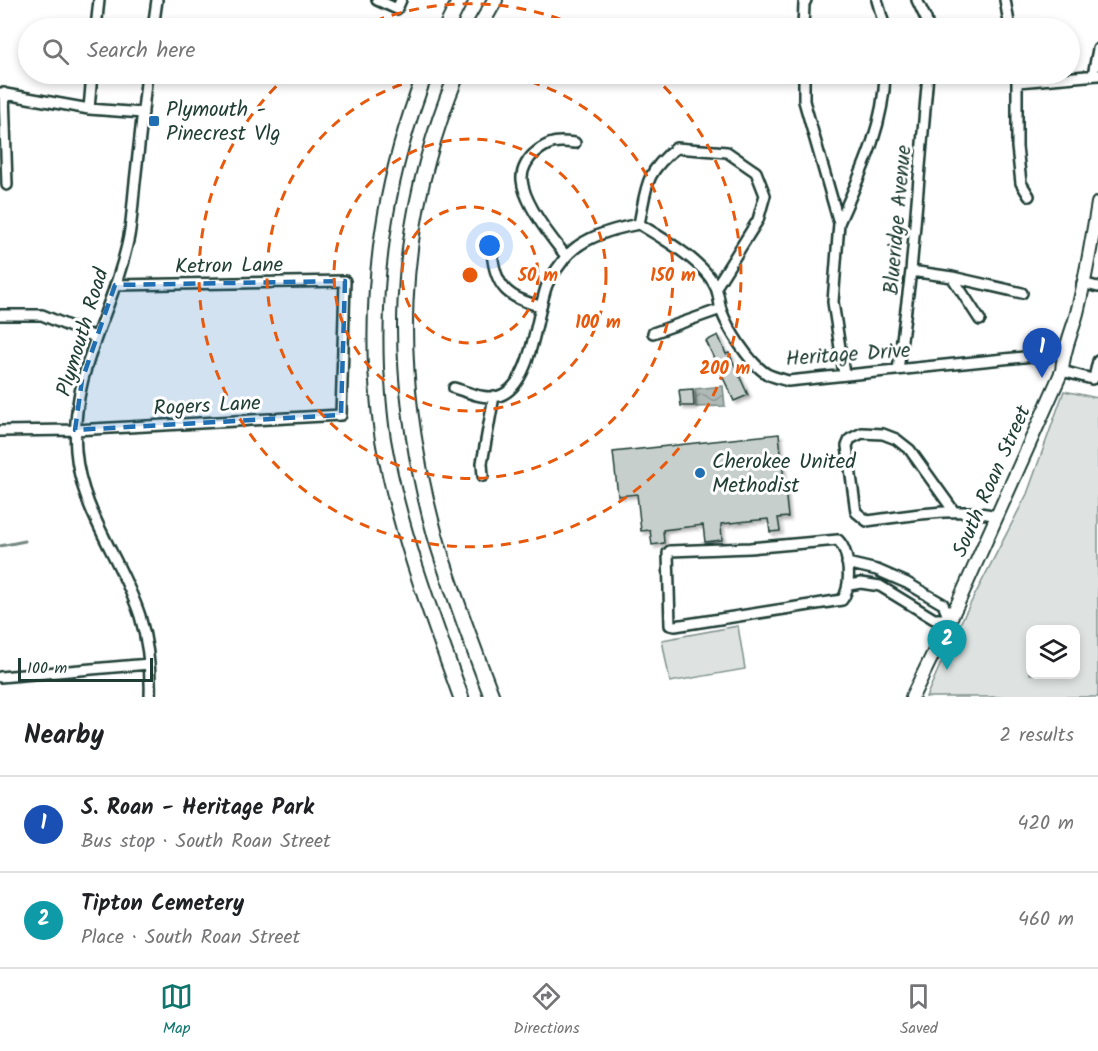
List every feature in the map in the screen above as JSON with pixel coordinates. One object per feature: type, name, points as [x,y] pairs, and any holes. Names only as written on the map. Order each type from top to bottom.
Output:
[{"type":"highway","points":[[451,18],[460,0]]},
{"type":"highway","points":[[485,18],[495,0]]},
{"type":"highway","points":[[422,84],[396,159],[378,260],[375,300],[378,394],[383,442],[404,532],[461,697]]},
{"type":"highway","points":[[453,84],[433,137],[419,188],[405,289],[406,382],[416,451],[436,536],[492,697]]},
{"type":"main road","name":"South Roan Street","points":[[912,697],[958,603],[1062,371],[1063,354],[1077,314],[1082,283],[1095,247],[1098,203]]},
{"type":"street","points":[[97,18],[99,0]]},
{"type":"street","points":[[154,18],[157,0]]},
{"type":"street","points":[[377,0],[397,9],[401,0]]},
{"type":"street","points":[[803,18],[806,0]]},
{"type":"street","points":[[878,0],[882,18]]},
{"type":"street","points":[[917,0],[926,18]]},
{"type":"street","points":[[1005,0],[1008,18]]},
{"type":"street","points":[[1080,76],[1095,75],[1098,49]]},
{"type":"street","points":[[89,109],[91,84]]},
{"type":"street","name":"Plymouth Road","points":[[146,84],[129,236],[115,285],[95,337],[82,380],[75,430],[78,465],[86,497],[139,614],[146,639],[150,697]]},
{"type":"street","points":[[804,84],[804,101],[839,223]]},
{"type":"street","points":[[844,374],[833,302],[839,223],[870,154],[885,84]]},
{"type":"street","name":"Blueridge Avenue","points":[[898,370],[911,271],[927,84]]},
{"type":"street","points":[[1017,84],[1017,147],[1021,183],[1029,196]]},
{"type":"street","points":[[7,185],[2,93],[89,109],[143,113]]},
{"type":"street","points":[[566,256],[537,214],[522,183],[522,172],[531,156],[542,148],[555,141],[575,143]]},
{"type":"street","points":[[454,388],[480,396],[501,396],[514,386],[524,372],[548,283],[566,256],[593,237],[639,224],[650,176],[659,162],[676,148],[727,152],[742,160],[756,172],[765,195],[758,220],[716,287]]},
{"type":"street","name":"Heritage Drive","points":[[639,224],[688,256],[716,287],[721,309],[732,333],[746,353],[766,373],[788,381],[1063,354]]},
{"type":"street","points":[[492,252],[497,279],[505,290],[518,301],[540,306]]},
{"type":"street","points":[[911,271],[952,277],[1022,293]]},
{"type":"street","points":[[952,277],[980,320]]},
{"type":"street","name":"Ketron Lane","points":[[115,285],[345,281],[341,415]]},
{"type":"street","points":[[1082,283],[1098,287]]},
{"type":"street","points":[[652,333],[721,309]]},
{"type":"street","points":[[0,315],[42,315],[95,337]]},
{"type":"street","points":[[1062,371],[1092,380],[1096,378],[1098,361]]},
{"type":"street","points":[[483,476],[482,463],[494,396]]},
{"type":"street","name":"Rogers Lane","points":[[0,431],[75,430],[341,415]]},
{"type":"street","points":[[953,510],[910,450],[896,439],[883,434],[862,433],[850,439],[848,446],[856,512],[861,518],[867,521],[953,510],[982,512],[997,516]]},
{"type":"street","points":[[838,540],[842,543],[847,563],[849,585],[842,600],[675,626],[670,625],[668,553],[838,540]]},
{"type":"street","points":[[847,563],[877,570],[908,583],[943,604],[950,618],[934,619],[880,586],[861,583],[849,585]]},
{"type":"street","points":[[0,677],[149,664]]},
{"type":"highlighted area","points":[[345,281],[341,415],[75,430],[82,380],[115,285]]},
{"type":"shaded area","points":[[1064,391],[1098,398],[1098,697],[926,697],[949,645],[1027,494]]},
{"type":"shaded area","points":[[738,626],[745,669],[670,682],[662,640]]},
{"type":"water","points":[[723,386],[725,406],[696,407],[695,389]]},
{"type":"building","points":[[718,335],[748,395],[734,401],[706,341]]},
{"type":"building","points":[[693,389],[694,406],[681,406],[679,390]]},
{"type":"building","name":"Cherokee United Methodist","points":[[779,434],[788,517],[778,518],[780,531],[770,532],[768,519],[721,524],[722,540],[705,542],[703,525],[663,530],[664,543],[652,545],[650,530],[641,531],[637,494],[618,496],[613,452]]},
{"type":"waterway","points":[[0,546],[25,541]]},
{"type":"place","name":"Plymouth - Pinecrest Vlg","points":[[154,121]]},
{"type":"place","name":"S. Roan - Heritage Park","points":[[1042,378]]},
{"type":"place","name":"Cherokee United Methodist","points":[[700,473]]},
{"type":"place","name":"Tipton Cemetery","points":[[947,670]]}]
